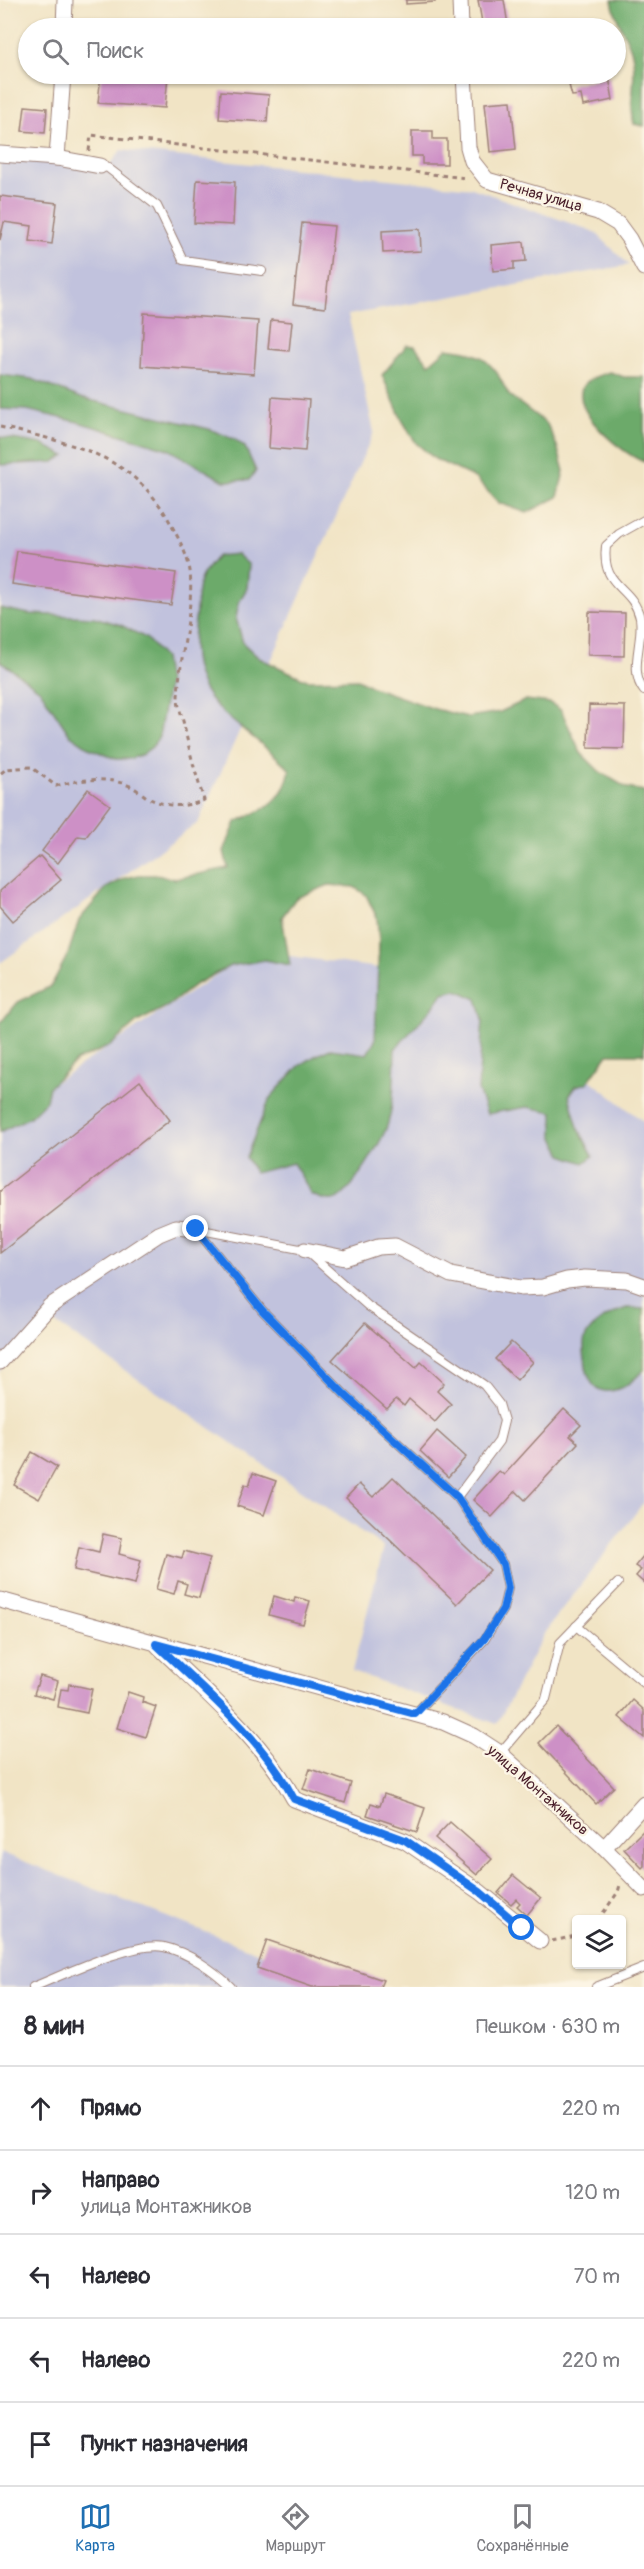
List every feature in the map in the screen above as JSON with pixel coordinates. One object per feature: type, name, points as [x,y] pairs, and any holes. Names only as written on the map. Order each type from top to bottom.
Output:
[{"type":"street","points":[[64,18],[65,0]]},
{"type":"street","points":[[460,0],[461,18]]},
{"type":"street","points":[[57,158],[62,84]]},
{"type":"street","name":"Речная улица","points":[[465,84],[468,147],[472,160],[487,180],[598,212],[618,224],[629,239],[644,268]]},
{"type":"street","points":[[0,154],[57,158],[93,165]]},
{"type":"street","points":[[0,1362],[50,1306],[159,1234],[176,1227],[196,1229]]},
{"type":"street","points":[[305,1250],[345,1258],[378,1247],[395,1246],[451,1275],[521,1288],[543,1287],[567,1280],[585,1278],[627,1280],[644,1286]]},
{"type":"street","name":"улица Монтажников","points":[[0,1600],[443,1722],[474,1736],[500,1754],[604,1848],[644,1889]]},
{"type":"street","points":[[156,1644],[228,1714],[281,1775],[294,1799],[405,1840],[480,1892],[540,1941]]},
{"type":"street","points":[[604,1848],[644,1804]]},
{"type":"lane","points":[[93,165],[108,168],[157,206],[183,260],[262,271]]},
{"type":"lane","points":[[644,520],[619,534],[606,546],[604,561],[608,574],[638,607],[642,626],[637,668],[639,684],[644,691]]},
{"type":"lane","points":[[196,1229],[305,1250],[368,1306],[484,1385],[499,1404],[504,1421],[499,1441],[457,1497]]},
{"type":"lane","points":[[196,1229],[262,1310],[344,1394],[457,1497],[503,1564],[508,1588],[503,1609],[484,1639],[415,1714]]},
{"type":"lane","points":[[500,1754],[546,1699],[560,1643],[618,1583]]},
{"type":"lane","points":[[576,1626],[644,1683]]},
{"type":"lane","points":[[33,1987],[130,1950],[163,1947],[219,1975],[231,1987]]},
{"type":"lane","points":[[596,1987],[644,1968]]},
{"type":"path","points":[[93,165],[91,135],[487,180]]},
{"type":"path","points":[[0,427],[79,446],[104,456],[139,483],[162,507],[180,542],[190,569],[190,592],[178,700],[204,800],[188,807],[174,806],[150,799],[130,786],[104,780],[80,779],[56,786],[31,767],[6,769],[0,774]]},
{"type":"path","points":[[602,1915],[618,1892],[624,1868]]},
{"type":"path","points":[[540,1941],[572,1937]]},
{"type":"shaded area","points":[[121,150],[472,188],[595,232],[629,265],[348,315],[374,432],[198,823],[0,963],[0,154],[108,168]]},
{"type":"shaded area","points":[[252,951],[461,979],[644,1122],[644,1502],[545,1632],[497,1724],[352,1671],[384,1547],[48,1318],[0,1372],[0,1119]]},
{"type":"shaded area","points":[[0,1852],[347,1987],[0,1987]]},
{"type":"green space","points":[[612,0],[644,0],[644,126],[634,124],[632,115],[634,62],[626,38],[626,18],[617,18]]},
{"type":"green space","points":[[407,345],[415,346],[429,364],[447,348],[466,351],[483,358],[496,371],[509,395],[547,424],[557,446],[564,471],[558,497],[527,513],[499,503],[475,478],[435,459],[416,443],[402,420],[382,375]]},
{"type":"green space","points":[[610,372],[624,377],[644,377],[644,462],[614,443],[594,423],[582,402],[581,392],[585,384]]},
{"type":"green space","points":[[0,375],[32,379],[81,398],[209,429],[234,439],[245,447],[256,471],[249,480],[224,481],[168,449],[78,422],[27,410],[0,409]]},
{"type":"green space","points":[[0,437],[42,444],[65,456],[54,462],[0,465]]},
{"type":"green space","points":[[237,554],[249,565],[247,588],[239,602],[236,618],[243,643],[259,658],[307,680],[358,679],[372,687],[435,709],[468,717],[500,712],[526,700],[550,703],[561,710],[581,753],[600,772],[627,788],[644,791],[644,1054],[608,1054],[587,1083],[576,1086],[569,1096],[578,1127],[593,1156],[584,1163],[562,1155],[553,1135],[553,1112],[527,1107],[487,1114],[478,1090],[483,1019],[477,999],[457,990],[443,993],[395,1049],[393,1096],[388,1123],[367,1163],[346,1192],[332,1200],[325,1200],[310,1194],[293,1163],[255,1173],[246,1157],[270,1098],[299,1066],[330,1049],[367,1054],[375,1041],[379,941],[377,918],[366,895],[354,887],[329,885],[296,898],[282,917],[290,965],[265,960],[230,966],[196,984],[168,1006],[137,1022],[110,1046],[76,1061],[49,1087],[46,1101],[30,1117],[0,1132],[0,1023],[18,1002],[51,986],[68,954],[79,920],[106,888],[125,878],[156,875],[174,879],[228,868],[224,851],[236,822],[264,809],[283,791],[290,770],[219,708],[206,693],[197,674],[193,650],[199,583],[217,556]]},
{"type":"green space","points":[[0,608],[29,614],[94,617],[121,625],[146,638],[164,658],[168,684],[159,737],[152,747],[141,755],[129,759],[116,759],[91,749],[69,734],[40,690],[0,661]]},
{"type":"green space","points":[[627,1308],[644,1309],[644,1370],[635,1379],[616,1390],[599,1389],[593,1384],[588,1374],[584,1350],[585,1339],[599,1322]]},
{"type":"building","points":[[406,0],[435,0],[435,2],[406,4]]},
{"type":"building","points":[[478,0],[504,0],[507,18],[481,18]]},
{"type":"building","points":[[100,84],[167,84],[165,108],[98,103]]},
{"type":"building","points":[[610,84],[613,100],[583,106],[581,95],[572,96],[569,85]]},
{"type":"building","points":[[221,91],[269,95],[267,122],[219,119]]},
{"type":"building","points":[[511,101],[516,149],[490,152],[485,103]]},
{"type":"building","points":[[25,106],[47,108],[45,133],[22,131]]},
{"type":"building","points":[[412,131],[433,131],[433,139],[447,139],[447,164],[422,164],[422,156],[412,156]]},
{"type":"building","points":[[197,180],[235,182],[233,225],[194,223]]},
{"type":"building","points":[[0,196],[57,203],[52,244],[30,241],[32,226],[4,222],[0,240]]},
{"type":"building","points":[[302,223],[334,226],[325,308],[293,304]]},
{"type":"building","points":[[420,229],[421,251],[383,253],[382,231]]},
{"type":"building","points":[[524,242],[526,261],[514,262],[514,269],[493,271],[491,245]]},
{"type":"building","points":[[144,313],[258,321],[254,374],[141,366]]},
{"type":"building","points":[[271,320],[292,322],[289,351],[268,349]]},
{"type":"building","points":[[272,397],[309,400],[305,451],[269,448]]},
{"type":"building","points":[[17,551],[176,573],[171,605],[12,584]]},
{"type":"building","points":[[589,612],[625,613],[624,656],[588,655]]},
{"type":"building","points":[[589,705],[625,706],[624,749],[588,748]]},
{"type":"building","points":[[88,789],[110,805],[86,837],[78,836],[58,863],[42,851]]},
{"type":"building","points":[[40,856],[61,880],[13,921],[0,906],[0,891]]},
{"type":"building","points":[[140,1081],[170,1120],[0,1253],[0,1191]]},
{"type":"building","points":[[365,1323],[416,1368],[421,1362],[444,1383],[437,1391],[451,1404],[435,1422],[409,1399],[404,1406],[396,1399],[387,1409],[332,1360]]},
{"type":"building","points":[[511,1342],[533,1362],[517,1380],[495,1359]]},
{"type":"building","points":[[564,1409],[581,1425],[570,1436],[578,1443],[525,1500],[516,1491],[492,1517],[473,1500],[499,1471],[504,1475]]},
{"type":"building","points":[[437,1431],[466,1457],[448,1477],[420,1451]]},
{"type":"building","points":[[32,1452],[57,1467],[39,1499],[14,1485]]},
{"type":"building","points":[[253,1473],[276,1481],[264,1515],[237,1506],[245,1484],[249,1486]]},
{"type":"building","points":[[393,1477],[490,1570],[457,1604],[346,1498],[359,1484],[373,1497]]},
{"type":"building","points":[[103,1534],[122,1538],[119,1554],[141,1560],[135,1584],[74,1570],[79,1547],[99,1552]]},
{"type":"building","points":[[184,1551],[210,1558],[199,1598],[184,1594],[187,1584],[178,1581],[174,1594],[156,1589],[166,1554],[182,1558]]},
{"type":"building","points":[[644,1555],[644,1583],[636,1576],[641,1570],[635,1566]]},
{"type":"building","points":[[274,1596],[294,1602],[295,1597],[310,1601],[303,1624],[269,1615]]},
{"type":"building","points":[[40,1676],[58,1681],[53,1699],[34,1694]]},
{"type":"building","points":[[69,1684],[92,1689],[87,1713],[58,1707],[61,1689],[68,1690]]},
{"type":"building","points":[[128,1692],[143,1697],[142,1702],[156,1707],[146,1737],[117,1728]]},
{"type":"building","points":[[633,1700],[644,1710],[644,1738],[619,1717]]},
{"type":"building","points":[[556,1726],[614,1787],[596,1804],[539,1743]]},
{"type":"building","points":[[310,1769],[351,1783],[345,1803],[303,1789]]},
{"type":"building","points":[[384,1794],[425,1808],[417,1832],[367,1815],[371,1803],[380,1806]]},
{"type":"building","points":[[450,1822],[492,1859],[477,1875],[435,1838]]},
{"type":"building","points":[[644,1830],[644,1866],[642,1868],[624,1849]]},
{"type":"building","points":[[513,1875],[541,1898],[527,1915],[517,1906],[520,1903],[516,1899],[511,1904],[498,1893]]},
{"type":"building","points":[[267,1940],[383,1980],[380,1987],[312,1987],[257,1968]]},
{"type":"route","points":[[196,1229],[262,1310],[344,1394],[457,1497],[503,1564],[508,1588],[503,1609],[484,1639],[415,1714],[156,1644],[228,1714],[281,1775],[294,1799],[405,1840],[480,1892],[522,1928]]}]
